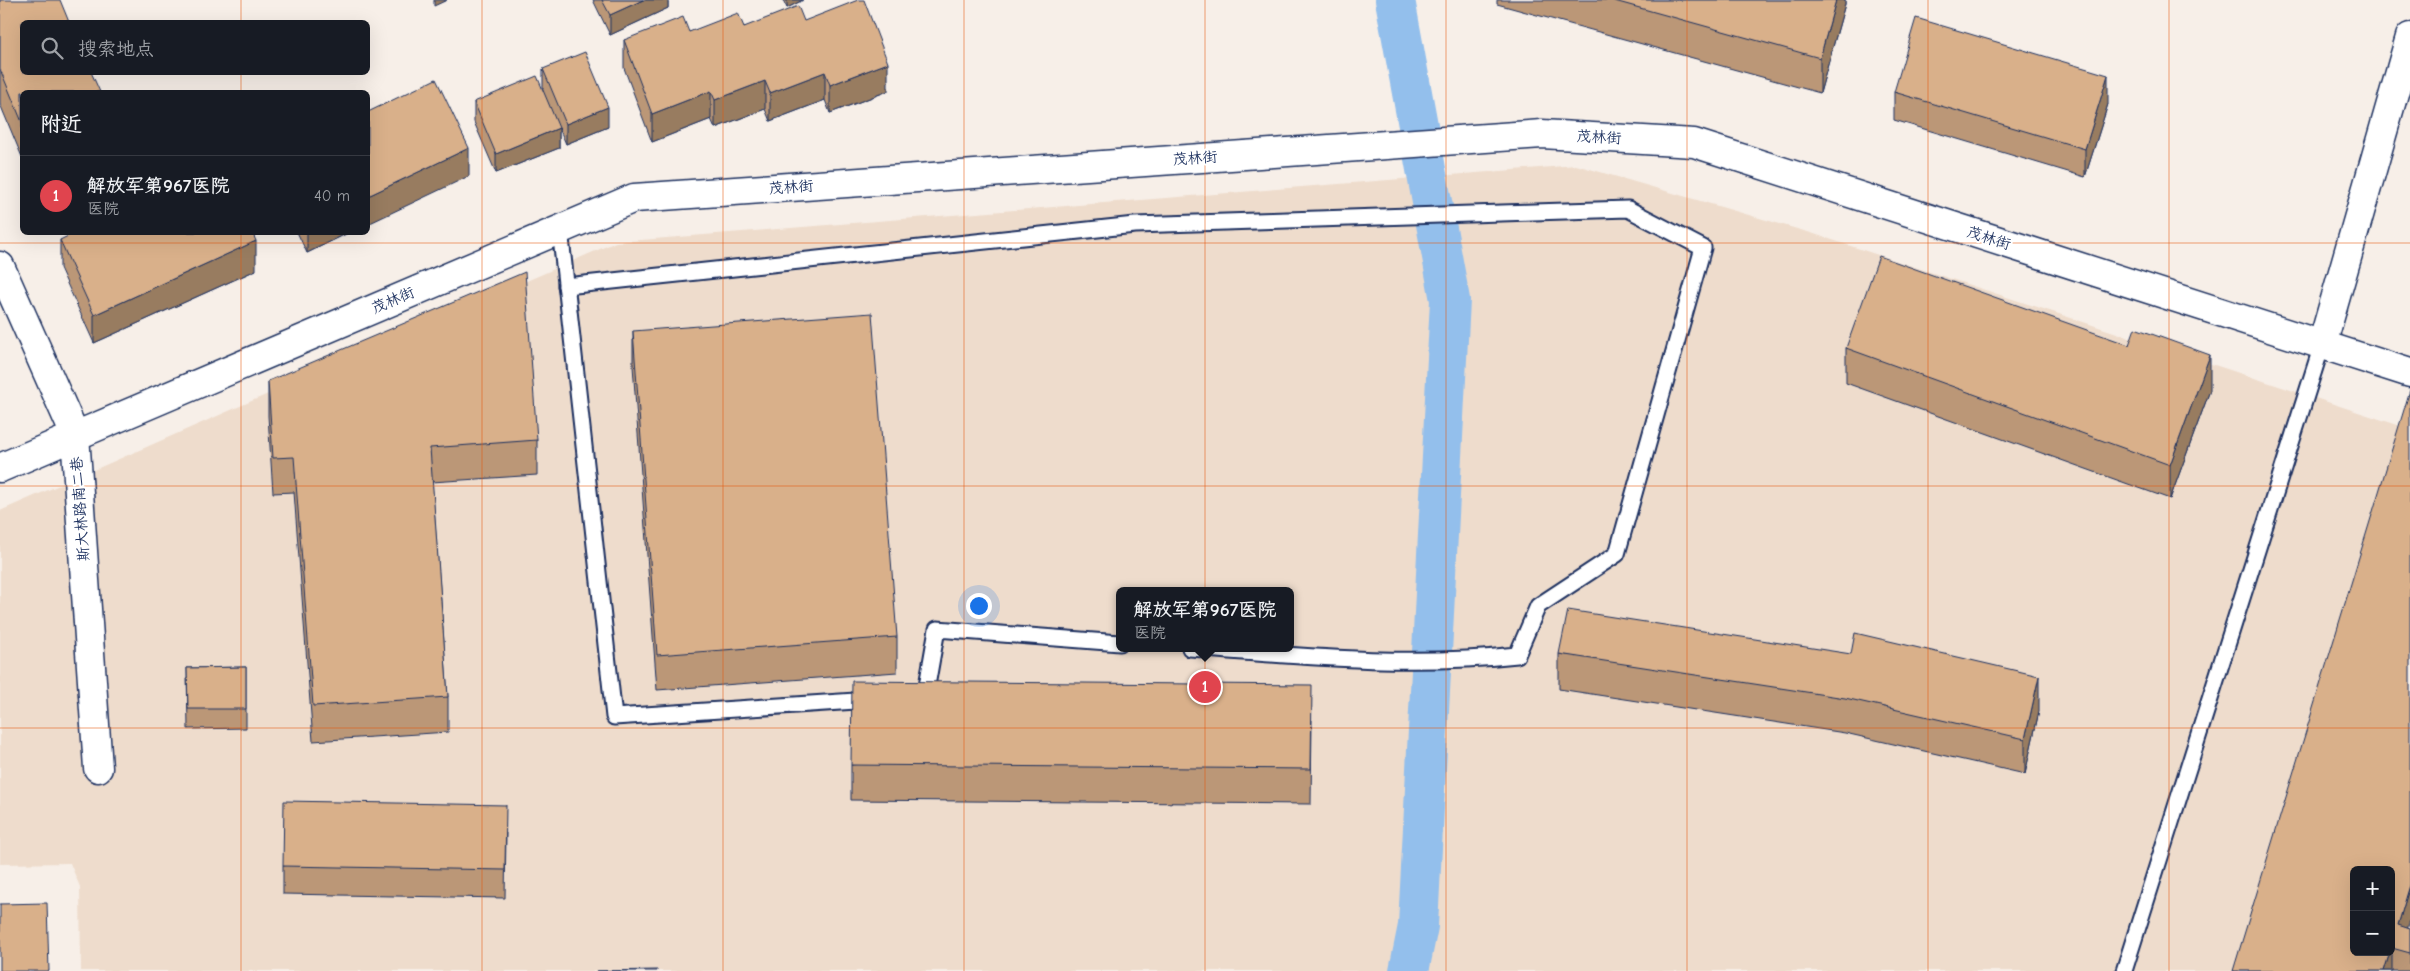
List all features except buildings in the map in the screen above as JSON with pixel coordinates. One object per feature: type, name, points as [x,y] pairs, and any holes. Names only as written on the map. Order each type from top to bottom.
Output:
[{"type":"street","points":[[2322,345],[2410,37]]},
{"type":"street","name":"茂林街","points":[[0,468],[634,198],[1542,134],[1694,143],[2410,373]]},
{"type":"street","name":"斯大林路南二巷","points":[[0,266],[75,435],[98,768]]},
{"type":"lane","points":[[566,286],[1135,225],[1519,212],[1628,209],[1703,248],[1617,554],[1538,606],[1517,655],[1489,658],[1354,661],[1240,652]]},
{"type":"lane","points":[[560,229],[614,717],[886,699]]},
{"type":"lane","points":[[2124,971],[2322,345]]},
{"type":"lane","points":[[906,698],[925,697],[937,629],[1116,643]]},
{"type":"shaded area","points":[[1576,165],[1811,233],[2410,429],[2410,971],[81,971],[80,887],[70,863],[0,864],[0,511],[616,242]]},
{"type":"waterway","points":[[1395,0],[1450,300],[1418,926],[1409,971]]},
{"type":"place","name":"解放军第967医院","points":[[1205,687]]}]
